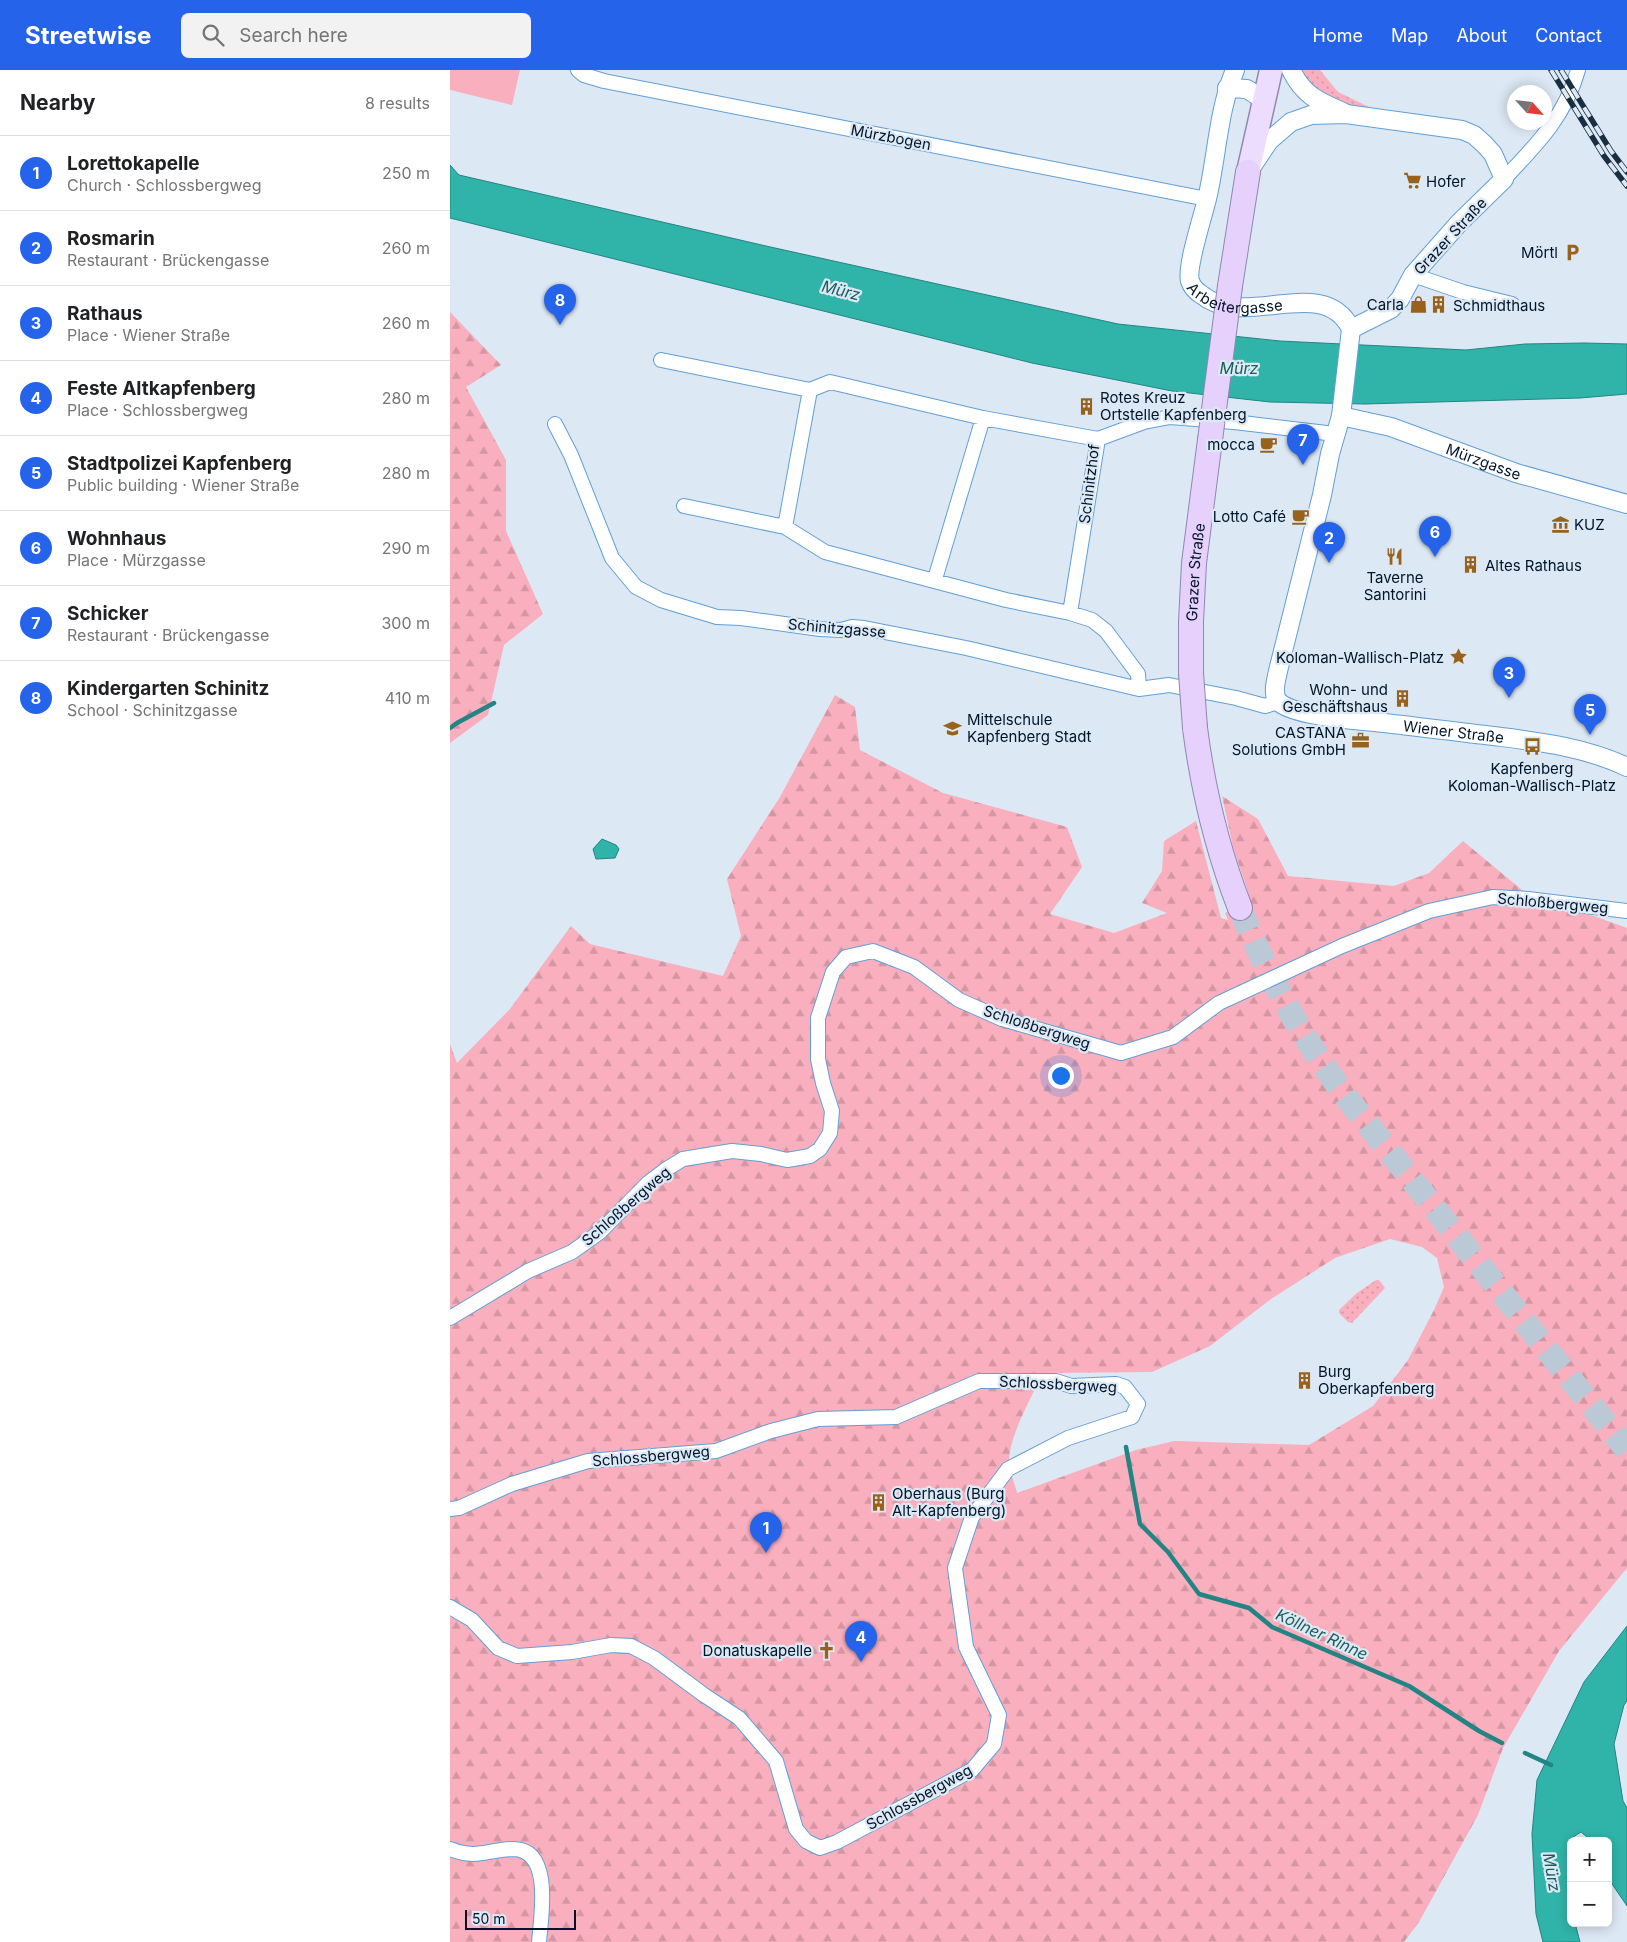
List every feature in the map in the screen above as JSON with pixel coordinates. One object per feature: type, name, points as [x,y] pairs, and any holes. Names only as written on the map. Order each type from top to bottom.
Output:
[{"type":"highway","name":"Grazer Straße","points":[[1240,908],[1219,849],[1201,770],[1195,728],[1191,673],[1191,622],[1194,564],[1230,286],[1248,172]]},
{"type":"main road","name":"Grazer Straße","points":[[1248,172],[1272,70]]},
{"type":"street","name":"Mürzbogen","points":[[578,70],[584,75],[604,81],[1207,199]]},
{"type":"street","name":"Arbeitergasse","points":[[1235,70],[1228,88],[1207,199],[1193,253],[1190,280],[1196,291],[1208,300],[1240,308],[1299,302],[1323,304],[1336,309],[1346,319],[1350,329]]},
{"type":"street","name":"Grazer Straße","points":[[1291,70],[1305,92],[1346,114]]},
{"type":"street","name":"Grazer Straße","points":[[1350,329],[1391,309],[1400,299],[1413,275],[1460,223],[1547,133],[1572,90],[1578,70]]},
{"type":"street","points":[[1228,88],[1247,89],[1264,101]]},
{"type":"street","name":"Grazer Straße","points":[[1248,172],[1269,141],[1291,122],[1310,115],[1346,114],[1462,130],[1474,135],[1493,154],[1504,179]]},
{"type":"street","points":[[1413,275],[1463,292],[1512,304]]},
{"type":"street","points":[[1278,702],[1274,693],[1278,671],[1322,495],[1335,434],[1341,416],[1350,329]]},
{"type":"street","name":"Schinitzhof","points":[[661,360],[810,390],[830,382],[983,418],[1098,439],[1070,613]]},
{"type":"street","points":[[785,527],[810,390]]},
{"type":"street","name":"Mürzgasse","points":[[1341,416],[1391,427],[1516,473],[1627,504]]},
{"type":"street","points":[[1098,439],[1144,422],[1170,417],[1234,422],[1335,434]]},
{"type":"street","points":[[935,580],[983,418]]},
{"type":"street","name":"Schinitzgasse","points":[[555,424],[571,455],[612,558],[636,587],[661,600],[717,617],[741,618],[820,629],[864,628],[966,648],[1139,689],[1169,685],[1266,706],[1278,702]]},
{"type":"street","points":[[684,506],[785,527],[825,552],[1006,600],[1070,613],[1092,620],[1106,631],[1138,674],[1139,689]]},
{"type":"street","name":"Wiener Straße","points":[[1278,702],[1320,716],[1488,735],[1575,748],[1609,758],[1627,767]]},
{"type":"street","name":"Schloßbergweg","points":[[450,1318],[528,1271],[572,1252],[600,1232],[648,1184],[665,1170],[683,1159],[732,1151],[761,1154],[787,1160],[810,1156],[820,1149],[830,1133],[832,1111],[818,1059],[818,1018],[833,972],[846,957],[873,951],[914,967],[960,1000],[1002,1019],[1122,1054],[1173,1037],[1219,1003],[1342,946],[1429,911],[1493,897],[1528,899],[1627,911]]},
{"type":"street","name":"Schlossbergweg","points":[[450,1509],[458,1508],[512,1484],[588,1461],[716,1451],[772,1431],[818,1419],[896,1417],[979,1381],[1056,1381],[1071,1386],[1116,1384],[1125,1388],[1138,1404],[1132,1417],[1068,1438],[1008,1469],[972,1517],[955,1568],[966,1647],[999,1715],[994,1744],[972,1770],[837,1842],[820,1848],[806,1841],[796,1829],[776,1761],[740,1718],[704,1695],[654,1658],[631,1646],[611,1645],[572,1652],[517,1656],[498,1648],[472,1620],[450,1607]]},
{"type":"street","points":[[450,1849],[476,1855],[515,1849],[526,1852],[533,1858],[539,1869],[542,1884],[539,1942]]},
{"type":"green space","points":[[450,70],[520,70],[512,105],[450,90]]},
{"type":"green space","points":[[1300,70],[1320,70],[1338,92],[1371,108],[1336,104],[1307,83]]},
{"type":"green space","points":[[450,312],[501,365],[466,387],[506,460],[506,531],[543,614],[504,645],[488,715],[450,743]]},
{"type":"green space","points":[[835,695],[855,707],[860,750],[943,793],[1067,827],[1082,867],[1050,914],[1114,933],[1167,913],[1142,903],[1162,871],[1164,841],[1196,821],[1221,918],[1228,920],[1225,913],[1251,901],[1233,847],[1222,796],[1258,819],[1288,876],[1394,886],[1429,873],[1463,841],[1522,890],[1627,928],[1627,1568],[1559,1651],[1503,1748],[1478,1815],[1419,1922],[1404,1942],[450,1942],[450,1044],[457,1063],[510,1009],[571,926],[590,944],[723,976],[741,936],[727,879],[780,797]],"holes":[[[1390,1239],[1422,1247],[1437,1258],[1444,1287],[1408,1360],[1373,1406],[1309,1445],[1174,1441],[1136,1450],[1017,1493],[1009,1463],[1012,1442],[1043,1373],[1152,1372],[1210,1346],[1271,1299],[1335,1258]]]},
{"type":"green space","points":[[1376,1280],[1379,1280],[1385,1288],[1352,1323],[1348,1322],[1339,1313],[1339,1310],[1357,1293]]},
{"type":"water","name":"Mürz","points":[[450,165],[459,175],[766,246],[1118,324],[1280,341],[1466,350],[1525,344],[1627,344],[1627,394],[1580,398],[1365,404],[1270,402],[1172,391],[1032,363],[450,218]]},
{"type":"water","points":[[602,839],[616,845],[619,849],[615,858],[596,859],[593,849]]},
{"type":"water","name":"Mürz","points":[[1627,1626],[1627,1701],[1624,1705],[1614,1744],[1623,1801],[1627,1808],[1627,1906],[1612,1884],[1612,1837],[1587,1837],[1581,1832],[1573,1837],[1567,1837],[1567,1927],[1576,1927],[1580,1942],[1543,1942],[1536,1914],[1532,1834],[1537,1780],[1584,1682]]},
{"type":"waterway","points":[[450,728],[494,703]]},
{"type":"waterway","name":"Köllner Rinne","points":[[1126,1447],[1140,1524],[1168,1552],[1199,1594],[1249,1608],[1272,1627],[1409,1686],[1479,1731],[1502,1743]]},
{"type":"waterway","name":"Köllner Rinne","points":[[1525,1753],[1551,1765]]},
{"type":"tunnel","points":[[1240,908],[1262,958],[1287,1006],[1315,1052],[1346,1097],[1627,1450]]},
{"type":"railway","points":[[1551,70],[1604,156],[1627,186]]},
{"type":"railway","points":[[1561,70],[1611,151],[1627,172]]},
{"type":"place","name":"Hofer","points":[[1412,181]]},
{"type":"place","name":"Mörtl","points":[[1572,252]]},
{"type":"place","name":"Carla","points":[[1418,304]]},
{"type":"place","name":"Schmidthaus","points":[[1439,305]]},
{"type":"place","name":"Kindergarten Schinitz","points":[[560,325]]},
{"type":"place","name":"Rotes Kreuz Ortstelle Kapfenberg","points":[[1086,406]]},
{"type":"place","name":"mocca","points":[[1269,444]]},
{"type":"place","name":"Schicker","points":[[1303,465]]},
{"type":"place","name":"Lotto Café","points":[[1300,516]]},
{"type":"place","name":"KUZ","points":[[1560,524]]},
{"type":"place","name":"Taverne Santorini","points":[[1395,556]]},
{"type":"place","name":"Wohnhaus","points":[[1435,557]]},
{"type":"place","name":"Rosmarin","points":[[1329,563]]},
{"type":"place","name":"Altes Rathaus","points":[[1471,565]]},
{"type":"place","name":"Koloman-Wallisch-Platz","points":[[1458,657]]},
{"type":"place","name":"Wohn- und Geschäftshaus","points":[[1402,698]]},
{"type":"place","name":"Rathaus","points":[[1509,698]]},
{"type":"place","name":"Mittelschule Kapfenberg Stadt","points":[[953,728]]},
{"type":"place","name":"Stadtpolizei Kapfenberg","points":[[1590,735]]},
{"type":"place","name":"CASTANA Solutions GmbH","points":[[1360,741]]},
{"type":"place","name":"Kapfenberg Koloman-Wallisch-Platz","points":[[1532,747]]},
{"type":"place","name":"Burg Oberkapfenberg","points":[[1304,1380]]},
{"type":"place","name":"Oberhaus (Burg Alt-Kapfenberg)","points":[[878,1502]]},
{"type":"place","name":"Lorettokapelle","points":[[766,1553]]},
{"type":"place","name":"Donatuskapelle","points":[[826,1650]]},
{"type":"place","name":"Feste Altkapfenberg","points":[[861,1662]]}]
